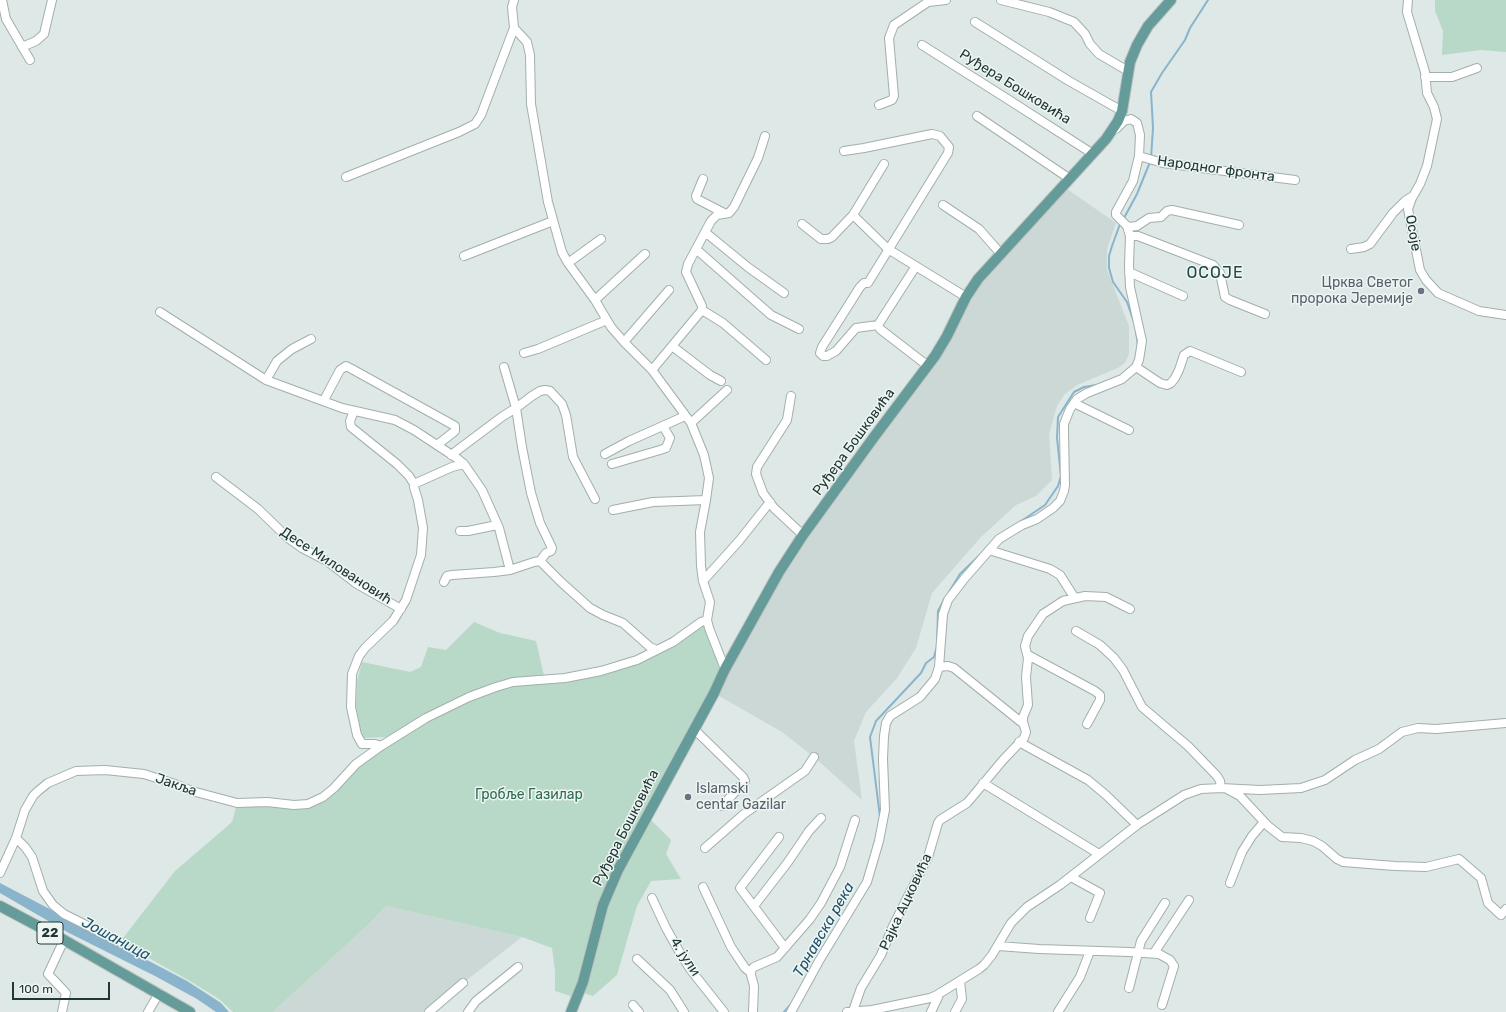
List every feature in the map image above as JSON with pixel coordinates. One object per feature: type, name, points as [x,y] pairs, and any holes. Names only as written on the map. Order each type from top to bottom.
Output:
[{"type":"main road","name":"Руђера Бошковића","points":[[571,1012],[582,983],[597,925],[611,884],[725,669],[780,572],[803,535],[928,366],[947,336],[966,297],[978,279],[1093,154],[1112,129],[1122,111],[1128,71],[1132,57],[1141,37],[1148,26],[1171,0]]},
{"type":"main road","name":"22","points":[[0,906],[64,940],[190,1012]]},
{"type":"street","points":[[2,0],[6,19],[30,60]]},
{"type":"street","points":[[22,47],[36,41],[44,34],[52,0]]},
{"type":"street","points":[[346,177],[459,132],[475,124],[481,115],[514,28],[512,6],[514,0]]},
{"type":"street","points":[[879,105],[892,100],[894,96],[889,38],[894,25],[925,1],[946,0]]},
{"type":"street","points":[[1001,0],[1049,12],[1074,22],[1085,34],[1090,44],[1099,54],[1128,71]]},
{"type":"street","name":"Осоје","points":[[1408,0],[1407,12],[1425,77],[1427,92],[1434,107],[1437,119],[1427,166],[1408,209],[1420,270],[1426,280],[1438,293],[1479,311],[1506,315]]},
{"type":"street","points":[[974,22],[1069,81],[1122,111]]},
{"type":"street","points":[[514,28],[527,42],[530,56],[531,104],[548,202],[562,252],[568,263],[595,300],[610,327],[652,370],[691,423],[706,462],[708,478],[700,540],[703,581],[710,602],[707,620],[725,669]]},
{"type":"street","name":"Руђера Бошковића","points":[[922,45],[1093,154]]},
{"type":"street","points":[[1425,77],[1452,76],[1477,68]]},
{"type":"street","points":[[977,116],[1070,179]]},
{"type":"street","name":"Руђера Бошковића","points":[[1112,129],[1118,127],[1124,121],[1129,119],[1134,120],[1139,130]]},
{"type":"street","name":"Народног фронта","points":[[1127,226],[1116,215],[1116,212],[1118,206],[1147,159],[1139,130]]},
{"type":"street","points":[[844,151],[932,134],[940,136],[949,147],[948,153],[868,283],[864,283],[860,286],[822,347],[820,353],[823,356],[827,356],[836,351],[856,328],[878,325],[916,266]]},
{"type":"street","points":[[652,370],[702,310],[702,306],[686,272],[688,264],[711,221],[717,215],[729,212],[734,207],[758,158],[766,136]]},
{"type":"street","name":"Народног фронта","points":[[1147,159],[1229,173],[1294,180]]},
{"type":"street","points":[[802,224],[821,239],[828,239],[853,215],[884,164]]},
{"type":"street","points":[[703,179],[696,196],[697,199],[724,214]]},
{"type":"street","points":[[1350,249],[1364,247],[1370,244],[1393,212],[1413,195]]},
{"type":"street","points":[[943,205],[980,229],[1001,254]]},
{"type":"street","points":[[791,1012],[836,932],[864,889],[879,841],[885,810],[883,766],[886,723],[890,716],[920,696],[935,679],[939,667],[942,622],[945,608],[964,579],[999,539],[1009,532],[1045,514],[1053,508],[1062,496],[1065,485],[1063,442],[1064,424],[1070,409],[1077,399],[1087,392],[1122,379],[1136,367],[1141,353],[1142,341],[1131,296],[1129,272],[1130,236],[1127,226],[1137,226],[1149,218],[1161,217],[1167,211],[1172,210],[1240,225]]},
{"type":"street","points":[[853,215],[888,249],[966,297]]},
{"type":"street","points":[[464,256],[553,221]]},
{"type":"street","points":[[705,232],[748,268],[784,293]]},
{"type":"street","points":[[1130,236],[1138,236],[1213,265],[1220,274],[1223,294],[1227,299],[1265,314]]},
{"type":"street","points":[[568,263],[601,238]]},
{"type":"street","points":[[696,249],[772,315],[799,329]]},
{"type":"street","points":[[595,300],[645,254]]},
{"type":"street","points":[[1129,272],[1183,296]]},
{"type":"street","points":[[624,342],[670,290]]},
{"type":"street","points":[[702,310],[723,323],[766,360]]},
{"type":"street","points":[[160,312],[266,380],[354,411],[395,420],[414,430],[464,464],[482,490],[497,525],[510,570]]},
{"type":"street","points":[[524,353],[538,349],[607,320]]},
{"type":"street","points":[[878,325],[880,329],[928,366]]},
{"type":"street","points":[[266,380],[277,361],[292,349],[311,339]]},
{"type":"street","points":[[672,346],[710,375],[721,381]]},
{"type":"street","points":[[1136,367],[1162,384],[1169,384],[1177,374],[1184,355],[1190,351],[1241,372]]},
{"type":"street","points":[[324,400],[340,370],[346,366],[455,426],[455,431],[437,445]]},
{"type":"street","points":[[444,582],[447,576],[452,574],[489,573],[510,570],[540,561],[546,553],[551,551],[552,548],[540,523],[531,493],[516,408],[504,367]]},
{"type":"street","points":[[691,423],[727,390]]},
{"type":"street","points":[[451,455],[502,416],[540,391],[550,391],[562,404],[566,415],[573,457],[596,499]]},
{"type":"street","points":[[791,396],[787,420],[756,470],[760,487],[770,502],[803,535]]},
{"type":"street","points":[[1074,403],[1129,430]]},
{"type":"street","name":"Десе Миловановић","points":[[354,411],[350,420],[351,428],[397,464],[409,476],[414,484],[422,528],[420,555],[406,600],[393,621],[362,652],[355,663],[352,674],[351,707],[357,735],[362,744],[375,744],[381,746]]},
{"type":"street","points":[[605,454],[629,441],[685,416]]},
{"type":"street","points":[[612,464],[666,448],[670,438],[663,426]]},
{"type":"street","points":[[414,484],[452,466],[464,464]]},
{"type":"street","name":"Десе Миловановић","points":[[216,477],[258,509],[288,538],[302,548],[327,561],[357,584],[401,609]]},
{"type":"street","points":[[613,510],[653,502],[706,500]]},
{"type":"street","points":[[703,581],[739,541],[770,502]]},
{"type":"street","points":[[460,531],[468,531],[497,525]]},
{"type":"street","points":[[989,550],[1050,569],[1060,575],[1074,597]]},
{"type":"street","points":[[540,561],[574,595],[590,608],[623,623],[650,647],[657,650]]},
{"type":"street","points":[[939,667],[948,666],[954,668],[1021,722],[1023,722],[1022,720],[1028,705],[1026,677],[1028,655],[1025,646],[1028,636],[1043,614],[1060,603],[1074,597],[1090,596],[1106,597],[1130,609]]},
{"type":"street","points":[[381,746],[436,712],[468,697],[496,687],[522,681],[579,676],[623,665],[637,660],[673,642],[701,622],[707,620]]},
{"type":"street","points":[[1076,631],[1097,643],[1114,658],[1125,674],[1142,707],[1188,746],[1219,778],[1222,788],[1240,796],[1264,822],[1282,837],[1305,838],[1313,840],[1343,862],[1426,867],[1459,859],[1481,878],[1488,903],[1501,916],[1506,909]]},
{"type":"street","points":[[1028,655],[1100,695],[1100,700],[1086,724]]},
{"type":"street","name":"Рајка Ацковића","points":[[1023,722],[1026,729],[1026,734],[967,802],[940,820],[938,823],[928,857],[893,926],[881,955],[861,988],[850,1012],[872,1010],[930,998],[960,981],[984,965],[1016,918],[1033,903],[1071,877],[1137,825],[1184,795],[1201,789],[1222,788],[1260,790],[1301,788],[1325,780],[1355,760],[1379,749],[1402,732],[1418,728],[1436,729],[1506,723]]},
{"type":"street","points":[[694,729],[743,777],[745,781],[722,806]]},
{"type":"street","points":[[1019,742],[1088,780],[1106,794],[1137,825]]},
{"type":"street","name":"Јакља","points":[[0,873],[16,838],[25,810],[38,791],[52,781],[76,771],[110,770],[144,774],[168,781],[192,791],[237,803],[267,802],[303,805],[312,803],[323,797],[334,788],[356,764],[381,746]]},
{"type":"street","points":[[705,848],[744,814],[804,771],[814,758]]},
{"type":"street","points":[[983,783],[1099,854]]},
{"type":"street","points":[[754,906],[788,862],[809,831],[821,818]]},
{"type":"street","points":[[750,972],[754,967],[777,957],[810,919],[834,881],[846,852],[855,820]]},
{"type":"street","points":[[1230,883],[1242,852],[1252,836],[1264,822]]},
{"type":"street","points":[[779,837],[741,886],[741,891],[785,948]]},
{"type":"street","points":[[16,838],[32,857],[43,891],[53,905],[64,914],[120,942]]},
{"type":"street","points":[[1071,877],[1100,893],[1090,918]]},
{"type":"street","points":[[703,887],[731,947],[745,968],[750,972],[754,986],[753,1012]]},
{"type":"street","name":"4. јули","points":[[652,898],[666,928],[686,962],[724,1012]]},
{"type":"street","points":[[1154,954],[1190,900]]},
{"type":"street","points":[[1129,988],[1141,941],[1165,903]]},
{"type":"street","points":[[62,1012],[66,994],[61,986],[48,974],[64,940]]},
{"type":"street","points":[[998,946],[1137,952],[1166,957],[1174,966],[1162,1005]]},
{"type":"street","points":[[1058,1012],[1080,976],[1090,951]]},
{"type":"street","points":[[637,959],[670,990],[684,1012]]},
{"type":"street","points":[[468,1012],[476,1001],[518,967]]},
{"type":"street","points":[[955,1012],[962,999],[960,981]]},
{"type":"street","points":[[429,1012],[463,983]]},
{"type":"street","points":[[148,1012],[158,993]]},
{"type":"street","points":[[931,1012],[940,993]]},
{"type":"street","points":[[633,1005],[639,1012]]},
{"type":"shaded area","points":[[1064,187],[1116,223],[1107,249],[1107,270],[1129,326],[1129,354],[1125,363],[1118,368],[1077,385],[1064,395],[1057,406],[1049,434],[1052,480],[1036,496],[1016,505],[981,537],[932,593],[916,648],[897,678],[866,712],[854,741],[862,800],[814,757],[782,732],[714,693],[771,587],[907,393],[966,297]]},
{"type":"shaded area","points":[[386,906],[522,937],[463,983],[429,1012],[273,1012],[370,923]]},
{"type":"green space","points":[[1435,0],[1506,0],[1506,52],[1481,50],[1442,55],[1443,31],[1435,11]]},
{"type":"green space","name":"Гробље Газилар","points":[[707,620],[725,669],[647,816],[671,840],[666,854],[681,879],[651,881],[637,906],[617,975],[593,996],[580,992],[577,998],[555,991],[555,971],[552,948],[522,937],[386,906],[370,923],[273,1012],[233,1012],[219,999],[190,981],[120,942],[175,871],[231,823],[237,803],[308,804],[381,746],[481,692],[541,679],[518,677],[490,684],[386,737],[362,738],[356,706],[357,681],[362,662],[410,672],[421,667],[428,647],[446,650],[474,622],[500,633],[536,641],[545,680],[623,665]]},
{"type":"water","points":[[0,883],[187,981],[221,1003],[229,1012],[216,1012],[197,999],[155,976],[69,933],[0,893]]},
{"type":"waterway","name":"Трнавска река","points":[[1151,158],[1153,128],[1151,92],[1185,40],[1190,28],[1208,0]]},
{"type":"waterway","name":"Трнавска река","points":[[1124,218],[1137,194],[1150,162]]},
{"type":"waterway","name":"Трнавска река","points":[[1120,224],[1109,256],[1109,268],[1113,282],[1127,302],[1135,325]]},
{"type":"waterway","name":"Трнавска река","points":[[1136,331],[1138,345]]},
{"type":"waterway","name":"Трнавска река","points":[[1011,528],[1045,505],[1058,486],[1061,476],[1057,438],[1058,417],[1074,392],[1084,387],[1097,385]]},
{"type":"waterway","name":"Трнавска река","points":[[949,592],[960,574],[985,550]]},
{"type":"waterway","name":"Трнавска река","points":[[880,817],[870,737],[876,721],[921,673],[926,663],[934,657],[937,646],[938,611],[945,598]]},
{"type":"waterway","name":"Трнавска река","points":[[845,911],[850,903]]},
{"type":"waterway","name":"Трнавска река","points":[[784,1012],[792,1003]]},
{"type":"place","name":"Црква Светог пророка Јеремије","points":[[1421,291]]},
{"type":"place","name":"Islamski centar Gazilar","points":[[688,797]]},
{"type":"district","name":"ОСОЈЕ","points":[[1215,273]]},
{"type":"water label","name":"Јошаница","points":[[116,939]]}]
